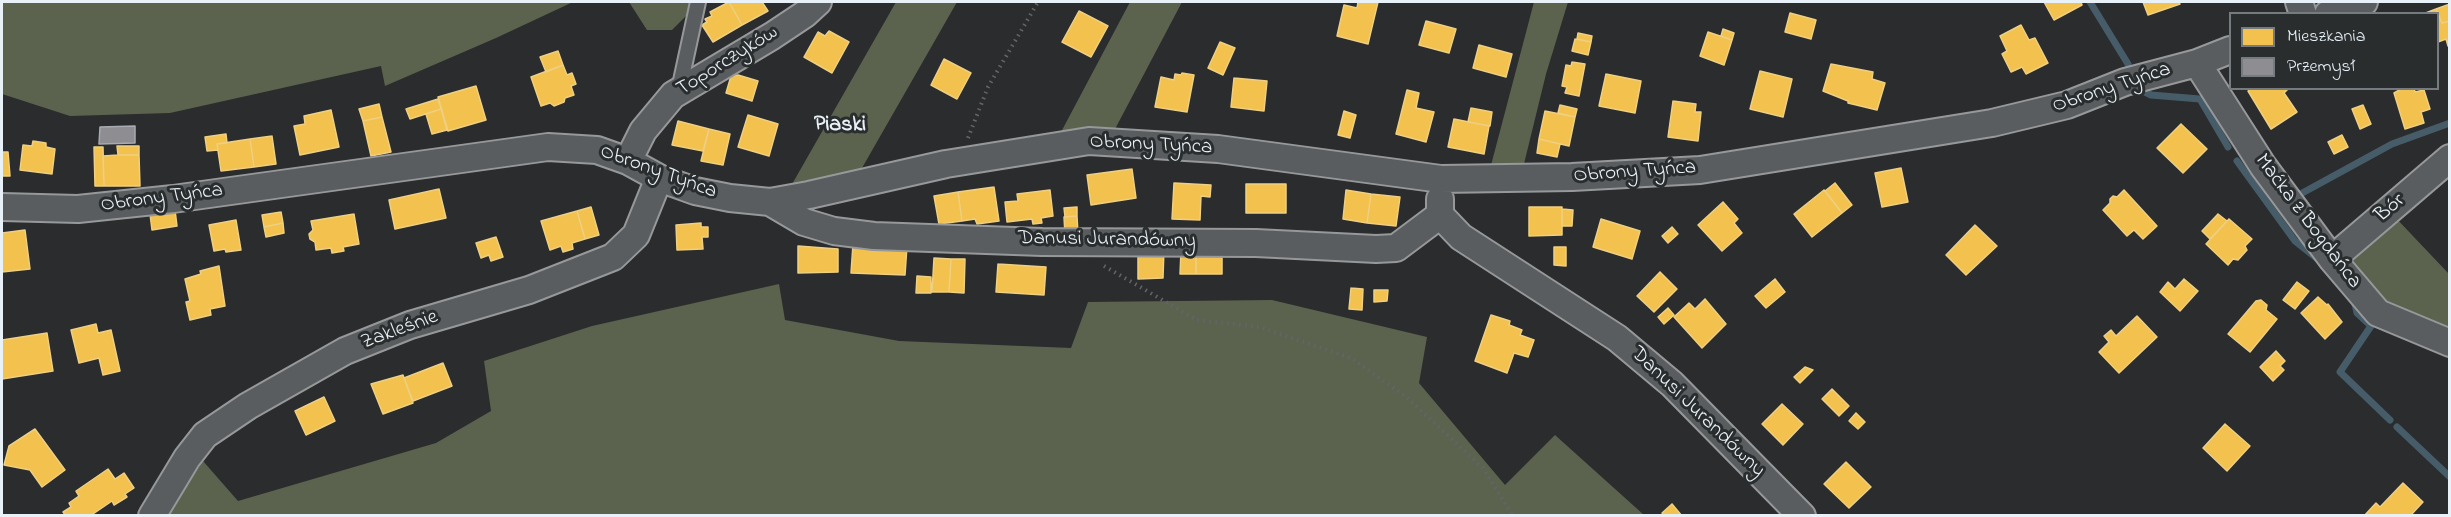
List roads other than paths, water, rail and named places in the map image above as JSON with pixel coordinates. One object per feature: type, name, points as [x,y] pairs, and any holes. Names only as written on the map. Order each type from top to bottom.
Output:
[{"type":"street","name":"Toporczyków","points":[[628,161],[643,131],[679,90],[772,36],[805,14],[818,2]]},
{"type":"street","points":[[2334,12],[2364,2]]},
{"type":"street","name":"Obrony Tyńca","points":[[2,207],[78,209],[173,199],[548,147],[597,150],[628,161],[659,178],[694,191],[770,202],[960,161],[1089,141],[1218,149],[1441,179],[1572,177],[1700,170],[1992,123],[2067,105],[2125,82],[2197,63],[2229,50]]},
{"type":"street","name":"Maćka z Bogdańca","points":[[2197,63],[2263,166],[2332,259],[2378,313],[2450,343]]},
{"type":"street","name":"Bór","points":[[2332,259],[2450,158]]},
{"type":"street","name":"Zakleśnie","points":[[152,516],[187,458],[205,435],[248,405],[356,347],[410,326],[529,290],[613,257],[636,235],[659,178]]},
{"type":"street","points":[[1440,215],[1441,179]]},
{"type":"street","name":"Danusi Jurandówny","points":[[770,202],[804,222],[834,231],[874,236],[1042,242],[1256,243],[1376,249],[1396,248],[1440,215],[1461,237],[1617,338],[1672,384],[1802,516]]},
{"type":"lane","points":[[679,90],[698,2]]},
{"type":"waterway","points":[[2090,2],[2128,64]]},
{"type":"waterway","points":[[2141,90],[2151,95],[2200,99],[2228,147]]},
{"type":"waterway","points":[[2295,197],[2392,144],[2450,123]]},
{"type":"waterway","points":[[2237,161],[2295,241],[2319,260]]},
{"type":"waterway","points":[[2354,300],[2357,313],[2371,326],[2340,372],[2390,420]]},
{"type":"waterway","points":[[2397,427],[2450,477]]},
{"type":"district","name":"Piaski","points":[[840,126]]}]
